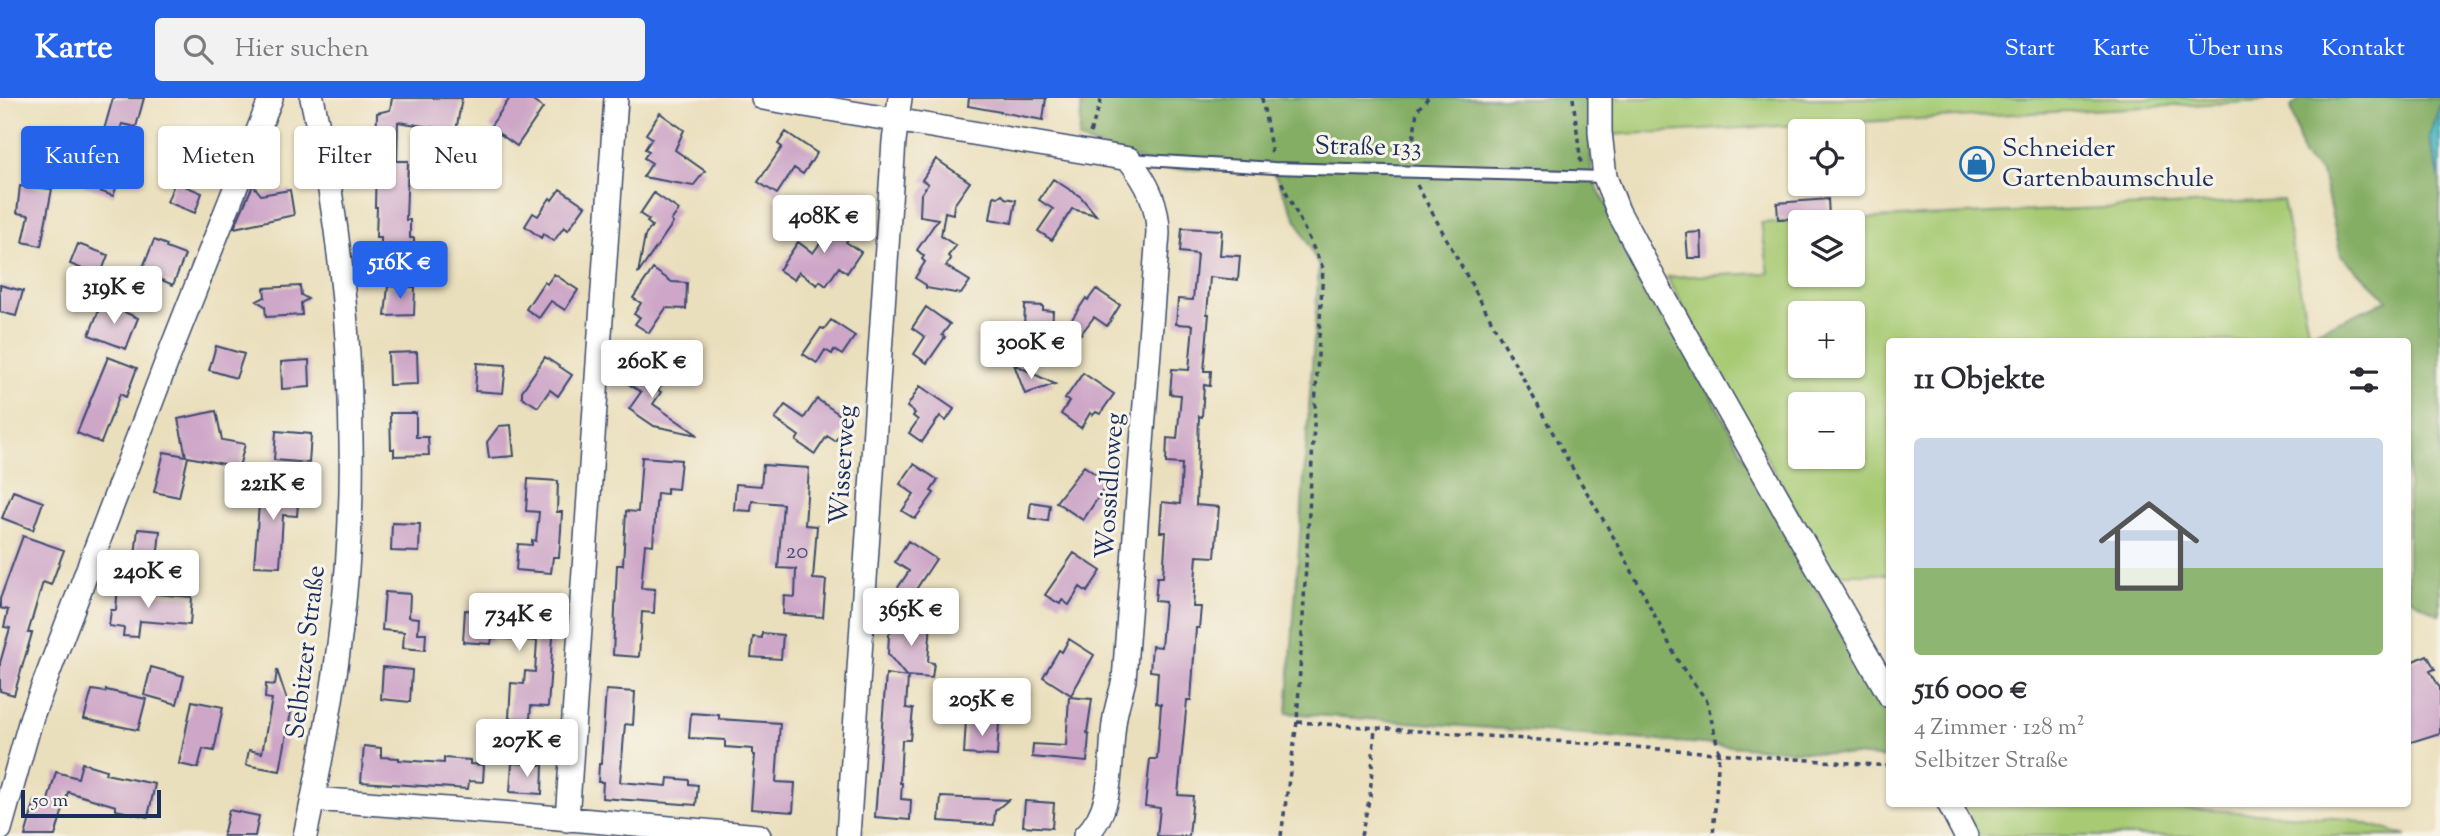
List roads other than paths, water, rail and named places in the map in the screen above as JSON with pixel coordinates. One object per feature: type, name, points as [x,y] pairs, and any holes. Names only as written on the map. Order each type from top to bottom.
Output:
[{"type":"street","points":[[0,829],[32,716],[173,345],[271,98]]},
{"type":"street","name":"Selbitzer Straße","points":[[305,836],[332,699],[339,644],[349,537],[351,442],[345,316],[339,256],[332,198],[312,98]]},
{"type":"street","points":[[567,820],[616,98]]},
{"type":"street","points":[[763,98],[898,109],[1083,152],[1129,159]]},
{"type":"street","points":[[1600,98],[1600,132],[1594,176],[1618,211],[1886,689]]},
{"type":"street","name":"Wisserweg","points":[[848,836],[898,109]]},
{"type":"street","name":"Wossidloweg","points":[[1091,829],[1106,802],[1115,718],[1124,680],[1158,233],[1158,217],[1153,197],[1129,159]]},
{"type":"street","points":[[313,799],[759,836]]},
{"type":"street","points":[[1951,807],[1966,836]]},
{"type":"lane","name":"Straße 133","points":[[1129,159],[1275,169],[1594,176]]},
{"type":"water","points":[[2440,105],[2440,179],[2429,137]]},
{"type":"place","name":"Schneider Gartenbaumschule","points":[[1977,164]]}]
